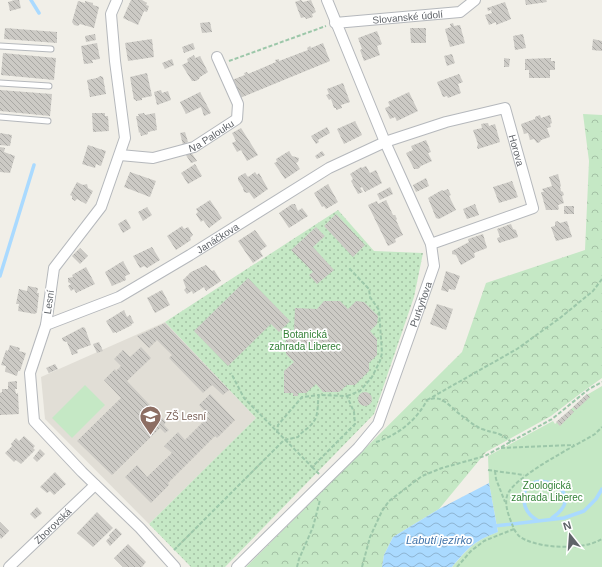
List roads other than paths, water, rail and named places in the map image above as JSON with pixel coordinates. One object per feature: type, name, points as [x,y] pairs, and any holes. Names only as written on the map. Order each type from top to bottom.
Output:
[{"type":"street","name":"Lesní","points":[[117,0],[111,14],[114,61],[126,138],[101,207],[54,268],[46,325],[30,373],[34,421],[82,472],[140,528],[175,567]]},
{"type":"street","name":"Purkyňova","points":[[237,567],[358,448],[378,424],[434,266],[431,244],[385,142],[335,23],[327,0]]},
{"type":"street","name":"Slovanské údolí","points":[[335,23],[460,12],[475,0]]},
{"type":"street","name":"Na Palouku","points":[[120,155],[153,158],[194,147],[237,119],[238,104],[219,61]]},
{"type":"street","name":"Horova","points":[[385,142],[446,122],[505,108],[533,208],[431,244]]},
{"type":"street","name":"Janáčkova","points":[[46,325],[119,297],[190,255],[329,168],[385,142]]},
{"type":"street","name":"Zborovská","points":[[9,567],[95,485]]},
{"type":"lane","points":[[0,46],[51,49]]},
{"type":"lane","points":[[0,83],[49,86]]},
{"type":"lane","points":[[0,117],[48,121]]},
{"type":"water","name":"Labutí jezírko","points":[[489,483],[498,532],[477,542],[452,567],[382,567],[384,555],[393,537],[439,509]]},
{"type":"waterway","points":[[31,0],[39,13]]},
{"type":"waterway","points":[[0,276],[34,165]]},
{"type":"waterway","points":[[537,520],[528,513],[525,508],[524,501],[526,489],[533,483],[542,481],[553,484],[561,489],[565,497],[563,507],[552,518]]},
{"type":"waterway","points":[[494,526],[564,518],[584,511],[596,499],[602,489]]},
{"type":"place","name":"ZŠ Lesní","points":[[150,436]]},
{"type":"park label","name":"Botanická zahrada Liberec","points":[[305,340]]},
{"type":"park label","name":"Zoologická zahrada Liberec","points":[[547,490]]}]
